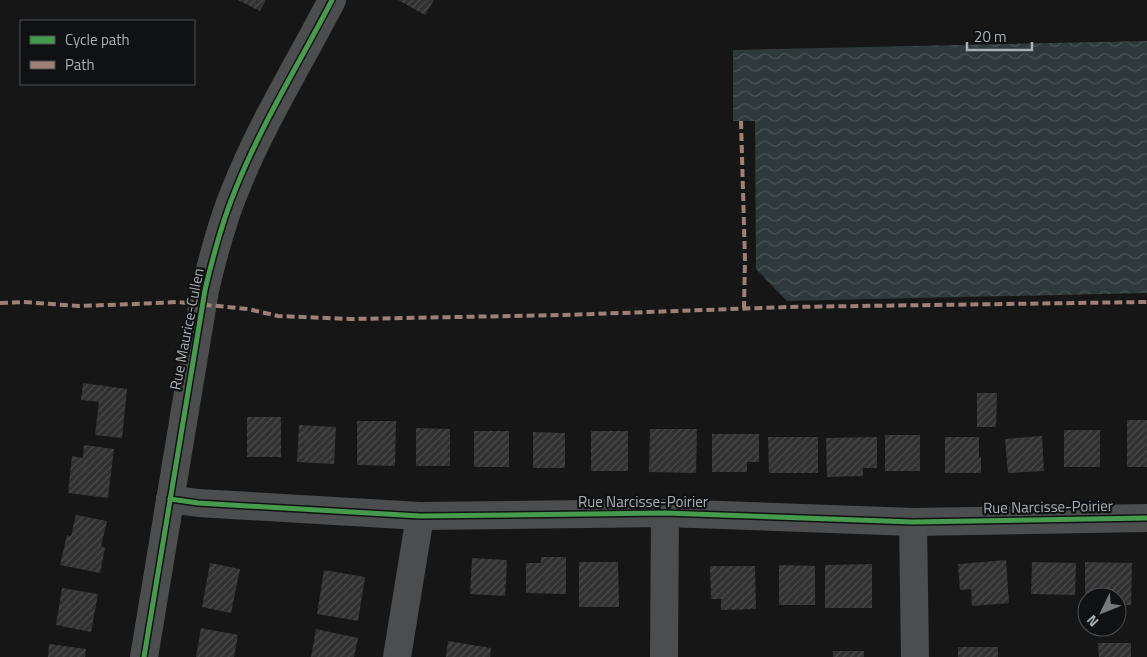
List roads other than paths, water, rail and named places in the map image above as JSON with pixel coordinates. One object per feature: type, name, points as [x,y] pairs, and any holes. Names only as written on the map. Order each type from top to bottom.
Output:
[{"type":"street","name":"Rue Maurice-Cullen","points":[[144,657],[205,290],[219,236],[229,206],[252,153],[332,0]]},
{"type":"street","name":"Rue Narcisse-Poirier","points":[[170,499],[198,503],[420,516],[665,514],[913,522],[1147,518]]},
{"type":"street","points":[[664,657],[665,514]]},
{"type":"street","points":[[397,657],[420,516]]},
{"type":"street","points":[[913,522],[915,657]]},
{"type":"water","points":[[1147,41],[1147,293],[787,301],[756,269],[755,121],[733,121],[733,50]]}]
